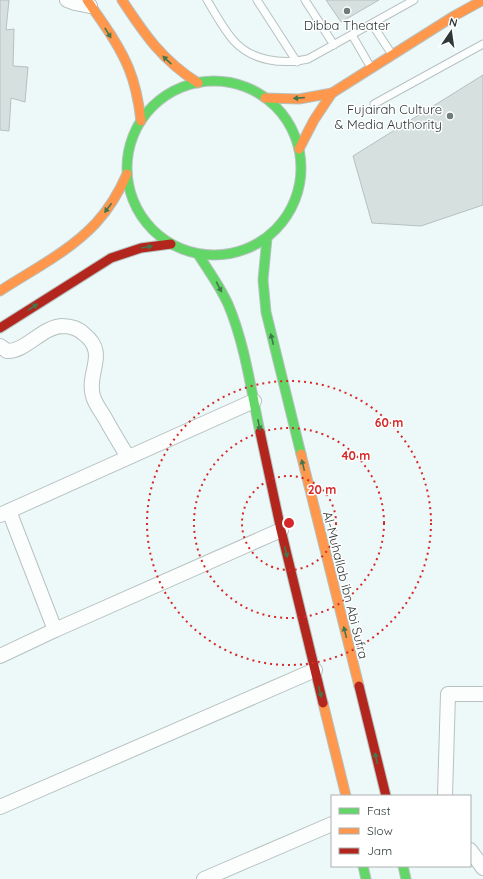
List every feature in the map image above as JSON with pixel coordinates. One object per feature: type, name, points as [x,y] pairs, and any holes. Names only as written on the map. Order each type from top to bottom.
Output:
[{"type":"main road","points":[[122,0],[144,34],[158,51],[174,66],[198,83]]},
{"type":"main road","points":[[265,98],[299,99],[332,93],[454,16],[483,0]]},
{"type":"main road","points":[[89,3],[128,68],[139,103],[141,121]]},
{"type":"main road","points":[[226,82],[240,85],[265,98],[283,115],[296,137],[299,149],[301,177],[299,191],[294,205],[287,217],[267,238],[255,246],[241,251],[213,255],[198,254],[171,244],[149,226],[140,214],[134,202],[130,188],[127,174],[127,160],[130,146],[141,121],[160,100],[172,92],[198,83],[226,82]]},
{"type":"main road","points":[[299,149],[314,120],[332,93]]},
{"type":"main road","points":[[0,291],[64,249],[90,229],[112,203],[127,174]]},
{"type":"main road","name":"Al-Muhallab ibn Abi Sufra","points":[[267,238],[263,273],[263,290],[268,323],[386,795]]},
{"type":"main road","points":[[0,328],[111,258],[141,248],[171,244]]},
{"type":"main road","points":[[198,254],[219,287],[235,322],[241,341],[281,530],[346,795]]},
{"type":"main road","points":[[363,867],[366,879]]},
{"type":"main road","points":[[403,867],[406,879]]},
{"type":"street","points":[[67,0],[75,3],[89,3]]},
{"type":"street","points":[[0,346],[7,351],[14,350],[46,331],[60,326],[75,328],[88,336],[92,342],[97,357],[92,384],[93,395],[128,457]]},
{"type":"street","points":[[55,630],[4,513],[254,401]]},
{"type":"street","points":[[0,656],[55,630],[281,530]]},
{"type":"street","points":[[0,807],[315,670]]},
{"type":"street","points":[[444,795],[448,694],[483,694]]},
{"type":"street","points":[[209,878],[331,824]]},
{"type":"street","points":[[471,851],[483,867]]},
{"type":"lane","points":[[207,0],[233,41],[254,55],[277,62],[297,62],[308,59],[414,0]]},
{"type":"lane","points":[[257,0],[297,62]]},
{"type":"lane","points":[[305,0],[334,45]]},
{"type":"lane","points":[[372,24],[392,55]]},
{"type":"lane","points":[[352,35],[371,68]]},
{"type":"lane","points":[[374,104],[483,44]]},
{"type":"building","points":[[0,0],[9,0],[6,30],[14,29],[13,66],[28,67],[25,102],[11,98],[9,131],[0,130]]},
{"type":"building","name":"Dibba Theater","points":[[326,0],[379,0],[341,22]]},
{"type":"building","name":"Fujairah Culture & Media Authority","points":[[483,75],[483,205],[421,226],[372,223],[353,156]]},
{"type":"traffic: fast","points":[[214,81],[231,83],[255,91],[269,101],[281,113],[291,127],[297,143],[301,168],[299,185],[291,209],[281,223],[269,235],[255,245],[239,251],[214,255],[197,253],[173,245],[159,235],[147,223],[137,209],[131,193],[127,168],[129,151],[137,127],[147,113],[159,101],[173,91],[189,85],[214,81]]},
{"type":"traffic: fast","points":[[267,238],[263,280],[266,312],[301,454]]},
{"type":"traffic: fast","points":[[198,254],[214,278],[234,319],[247,367],[260,432]]},
{"type":"traffic: fast","points":[[363,867],[366,879]]},
{"type":"traffic: fast","points":[[403,867],[406,879]]},
{"type":"traffic: slow","points":[[87,0],[110,33],[125,60],[135,88],[141,121]]},
{"type":"traffic: slow","points":[[122,0],[147,36],[164,56],[198,83]]},
{"type":"traffic: slow","points":[[265,98],[299,99],[332,93],[454,16],[483,0]]},
{"type":"traffic: slow","points":[[299,149],[314,120],[332,93]]},
{"type":"traffic: slow","points":[[0,291],[62,252],[96,223],[117,194],[127,174]]},
{"type":"traffic: slow","points":[[301,454],[359,686]]},
{"type":"traffic: slow","points":[[323,703],[346,795]]},
{"type":"traffic: jam","points":[[0,328],[111,258],[141,248],[171,244]]},
{"type":"traffic: jam","points":[[260,432],[281,530],[323,703]]},
{"type":"traffic: jam","points":[[359,686],[386,795]]},
{"type":"place","name":"Dibba Theater","points":[[347,11]]},
{"type":"place","name":"Fujairah Culture & Media Authority","points":[[450,116]]}]
